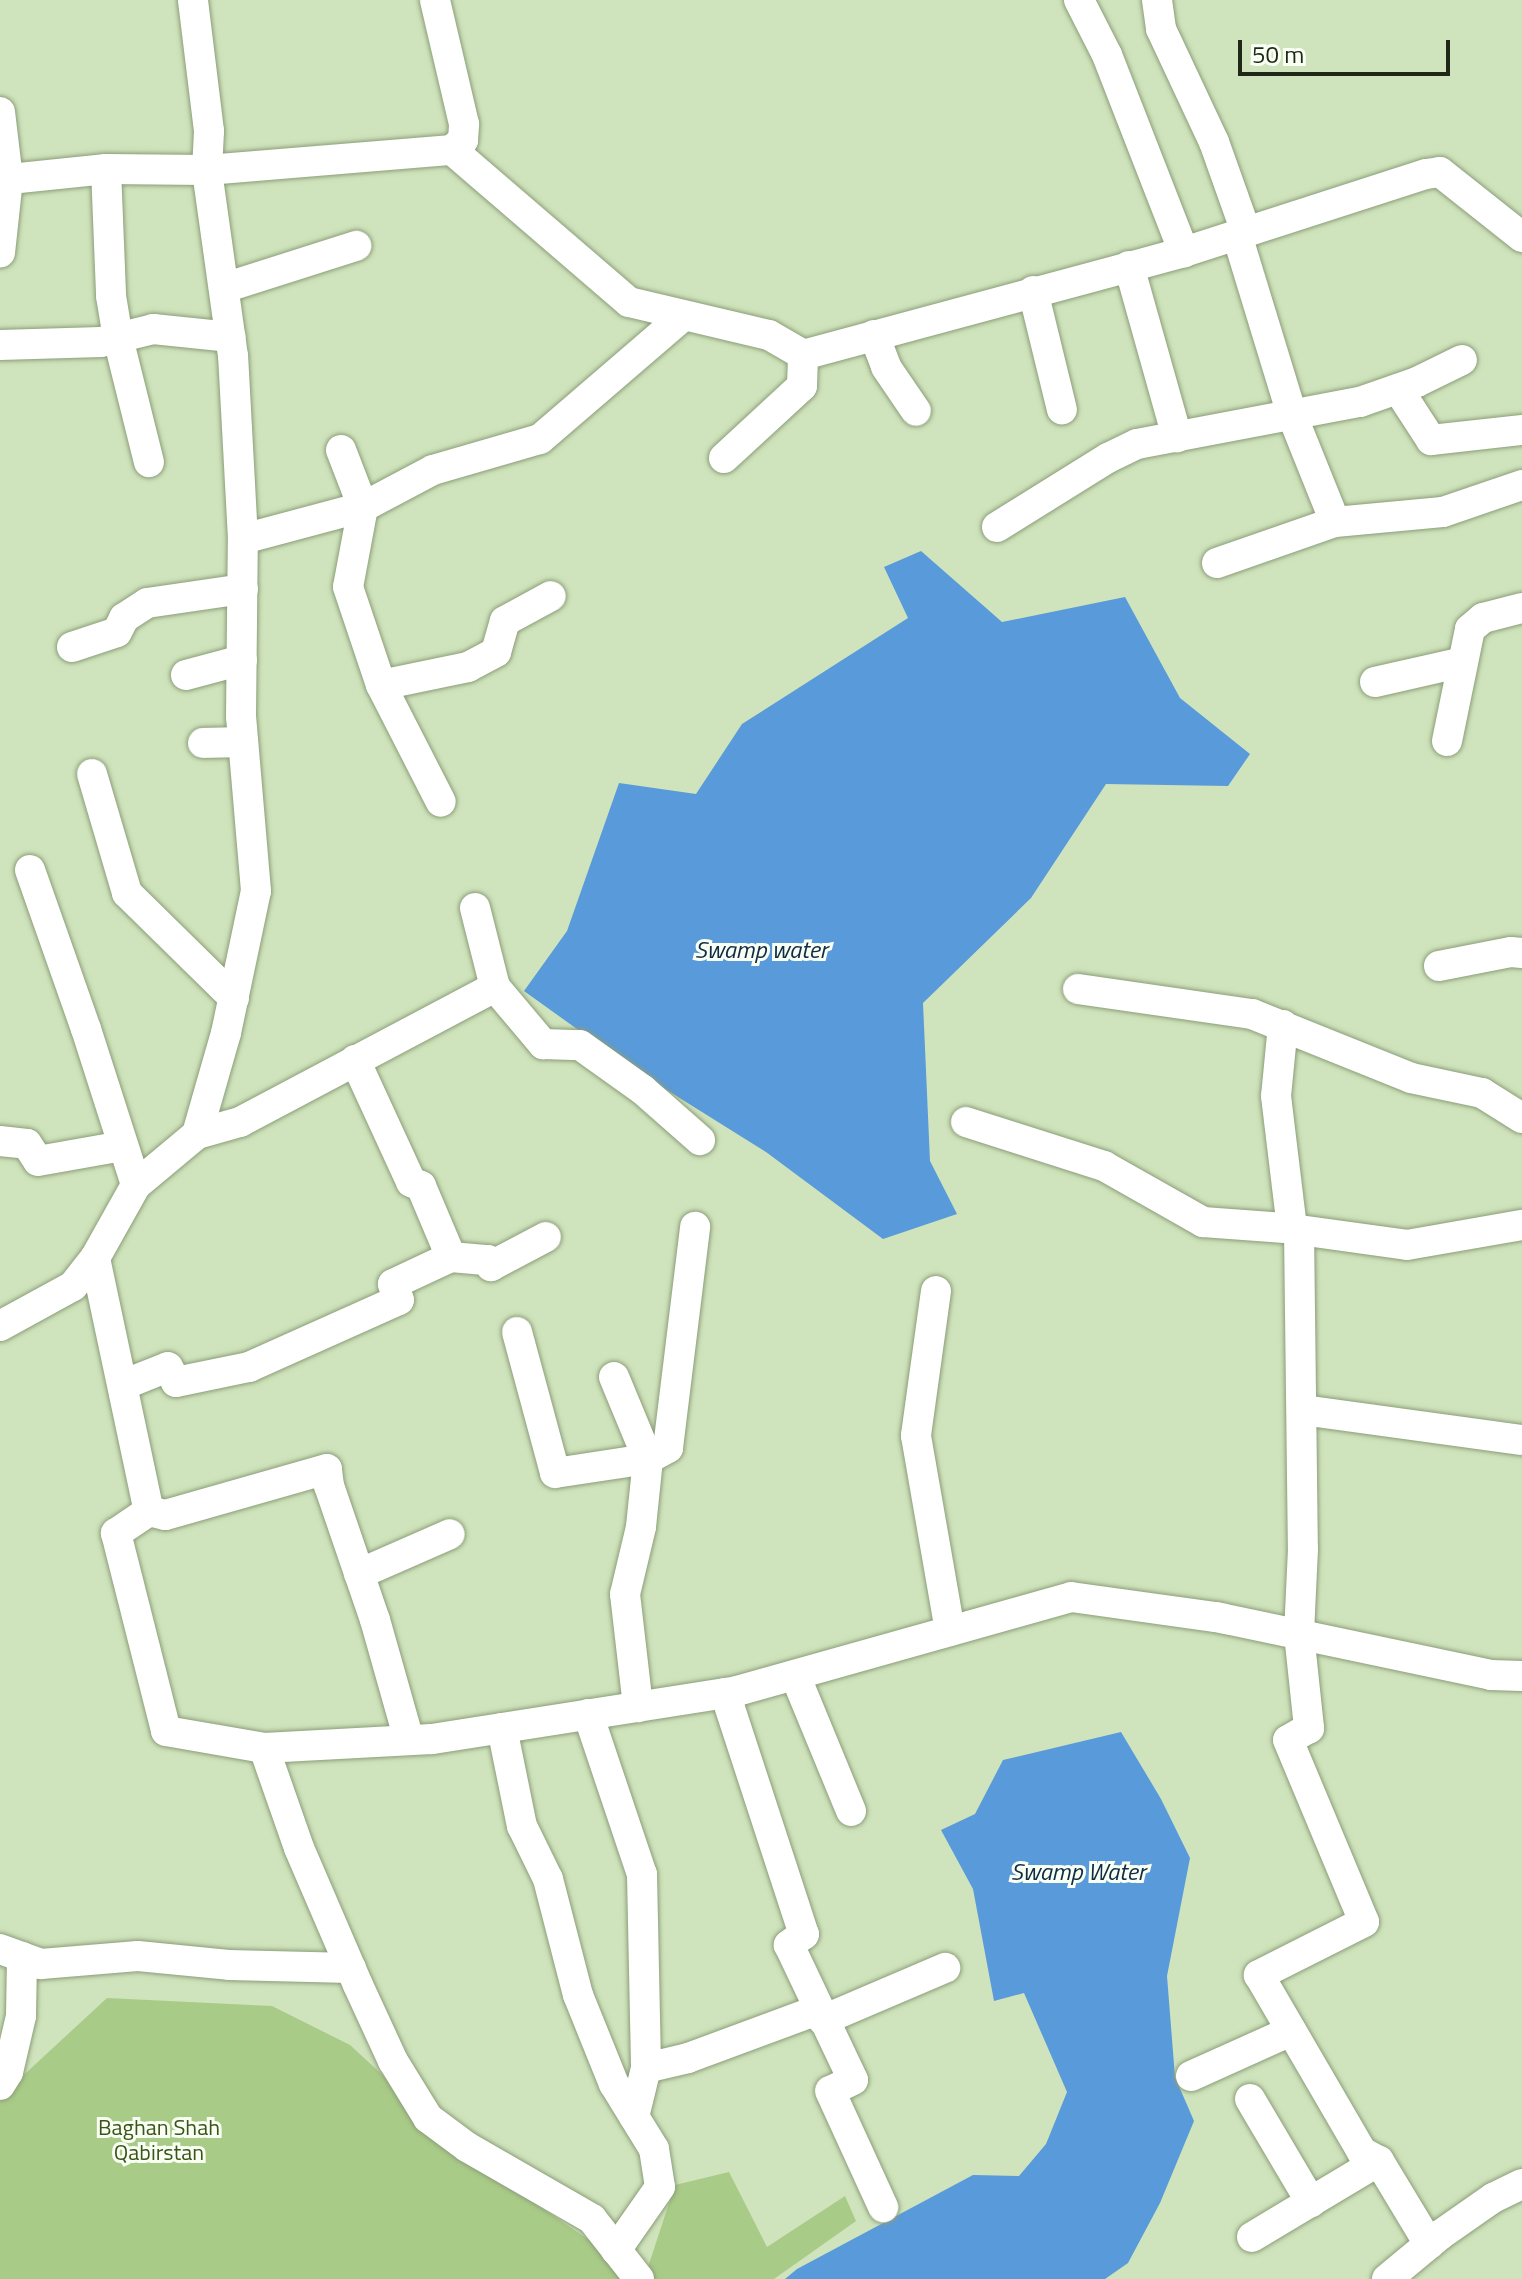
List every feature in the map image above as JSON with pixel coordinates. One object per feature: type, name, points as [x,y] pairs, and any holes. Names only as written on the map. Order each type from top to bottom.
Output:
[{"type":"street","points":[[193,0],[209,131],[207,170],[231,337],[243,539],[243,742],[256,891],[234,998],[197,1134]]},
{"type":"street","points":[[4,180],[106,169],[207,170],[452,150],[463,140],[464,124],[435,0]]},
{"type":"street","points":[[1079,0],[1107,55],[1184,252]]},
{"type":"street","points":[[1157,0],[1161,29],[1214,142],[1292,415],[1335,522]]},
{"type":"street","points":[[0,112],[4,180],[0,253]]},
{"type":"street","points":[[452,150],[629,302],[682,317],[769,335],[803,355],[1184,252],[1440,172],[1522,237]]},
{"type":"street","points":[[106,169],[111,296],[118,338],[149,462]]},
{"type":"street","points":[[224,288],[356,246]]},
{"type":"street","points":[[1129,266],[1177,437]]},
{"type":"street","points":[[1033,291],[1062,410]]},
{"type":"street","points":[[243,539],[363,507],[433,470],[540,439],[682,317]]},
{"type":"street","points":[[0,345],[101,342],[153,329],[231,337]]},
{"type":"street","points":[[874,335],[886,367],[916,411]]},
{"type":"street","points":[[724,458],[802,386],[803,355]]},
{"type":"street","points":[[997,527],[1108,458],[1137,444],[1360,402],[1398,389],[1462,360]]},
{"type":"street","points":[[1398,389],[1431,440],[1522,430]]},
{"type":"street","points":[[341,450],[363,507],[348,587],[381,685],[441,802]]},
{"type":"street","points":[[1217,563],[1335,522],[1443,512],[1522,485]]},
{"type":"street","points":[[72,647],[117,632],[124,618],[147,603],[243,589]]},
{"type":"street","points":[[381,685],[468,667],[496,652],[505,621],[551,596]]},
{"type":"street","points":[[1447,741],[1470,629],[1483,618],[1522,608]]},
{"type":"street","points":[[186,675],[242,660]]},
{"type":"street","points":[[1375,682],[1463,662]]},
{"type":"street","points":[[203,743],[243,742]]},
{"type":"street","points":[[92,774],[127,893],[234,998]]},
{"type":"street","points":[[30,870],[136,1185]]},
{"type":"street","points":[[475,908],[495,987],[543,1044],[580,1045],[643,1090],[700,1140]]},
{"type":"street","points":[[1439,966],[1511,952],[1522,953]]},
{"type":"street","points":[[0,1326],[73,1286],[95,1258],[136,1185],[197,1134],[240,1122],[495,987]]},
{"type":"street","points":[[1078,989],[1252,1014],[1411,1078],[1482,1093],[1522,1118]]},
{"type":"street","points":[[1283,1025],[1276,1096],[1296,1229],[1302,1410],[1299,1634],[1309,1728],[1288,1740],[1364,1922],[1259,1975],[1362,2152],[1379,2161],[1429,2244]]},
{"type":"street","points":[[355,1060],[411,1182],[421,1186],[451,1257]]},
{"type":"street","points":[[966,1122],[1104,1166],[1203,1222],[1296,1229],[1407,1245],[1522,1225]]},
{"type":"street","points":[[0,1141],[27,1144],[38,1161],[123,1146]]},
{"type":"street","points":[[517,1332],[555,1473],[648,1459],[668,1448],[695,1227]]},
{"type":"street","points":[[123,1385],[168,1367],[176,1382],[249,1367],[399,1300],[393,1284],[451,1257],[488,1260],[491,1266],[546,1237]]},
{"type":"street","points":[[95,1258],[149,1511]]},
{"type":"street","points":[[936,1291],[916,1436],[950,1631]]},
{"type":"street","points":[[614,1377],[648,1459],[641,1527],[625,1594],[638,1707]]},
{"type":"street","points":[[1302,1410],[1522,1440]]},
{"type":"street","points":[[409,1740],[329,1486],[327,1469],[165,1515],[149,1511],[116,1533],[166,1731],[264,1748],[409,1740],[725,1693],[1071,1597],[1216,1617],[1491,1675],[1522,1676]]},
{"type":"street","points":[[359,1574],[450,1534]]},
{"type":"street","points":[[795,1675],[851,1811]]},
{"type":"street","points":[[725,1693],[804,1934],[789,1945],[853,2080],[830,2091],[883,2207]]},
{"type":"street","points":[[588,1714],[642,1874],[646,2068],[634,2117]]},
{"type":"street","points":[[502,1728],[522,1826],[548,1879],[578,1995],[614,2084],[654,2149],[660,2187],[616,2250]]},
{"type":"street","points":[[264,1748],[299,1848],[351,1968],[393,2061],[428,2118],[467,2147],[592,2219],[639,2279]]},
{"type":"street","points":[[0,2085],[8,2072],[21,2016],[11,1953],[41,1964],[138,1956],[229,1965],[351,1968]]},
{"type":"street","points":[[646,2068],[688,2058],[821,2015],[945,1968]]},
{"type":"street","points":[[1191,2076],[1291,2031]]},
{"type":"street","points":[[1250,2099],[1311,2202]]},
{"type":"street","points":[[1252,2237],[1379,2161]]},
{"type":"street","points":[[1387,2279],[1493,2198],[1522,2184]]},
{"type":"green space","name":"Baghan Shah Qabirstan","points":[[107,1998],[272,2006],[350,2045],[401,2092],[423,2128],[598,2246],[620,2279],[0,2279],[0,2097]]},
{"type":"green space","points":[[729,2172],[767,2247],[845,2196],[856,2221],[774,2279],[654,2279],[647,2270],[675,2185]]},
{"type":"water","name":"Swamp water","points":[[921,551],[1002,622],[1125,597],[1180,698],[1250,754],[1228,786],[1106,784],[1031,898],[923,1003],[930,1161],[957,1214],[883,1239],[766,1152],[630,1067],[524,991],[567,931],[619,783],[696,794],[742,724],[908,618],[884,567]]},
{"type":"water","name":"Swamp Water","points":[[1121,1732],[1161,1799],[1190,1858],[1167,1976],[1175,2077],[1194,2121],[1160,2203],[1128,2263],[1105,2279],[785,2279],[797,2269],[973,2175],[1019,2176],[1046,2144],[1067,2092],[1024,1993],[994,2001],[973,1889],[941,1830],[975,1814],[1003,1760]]}]
